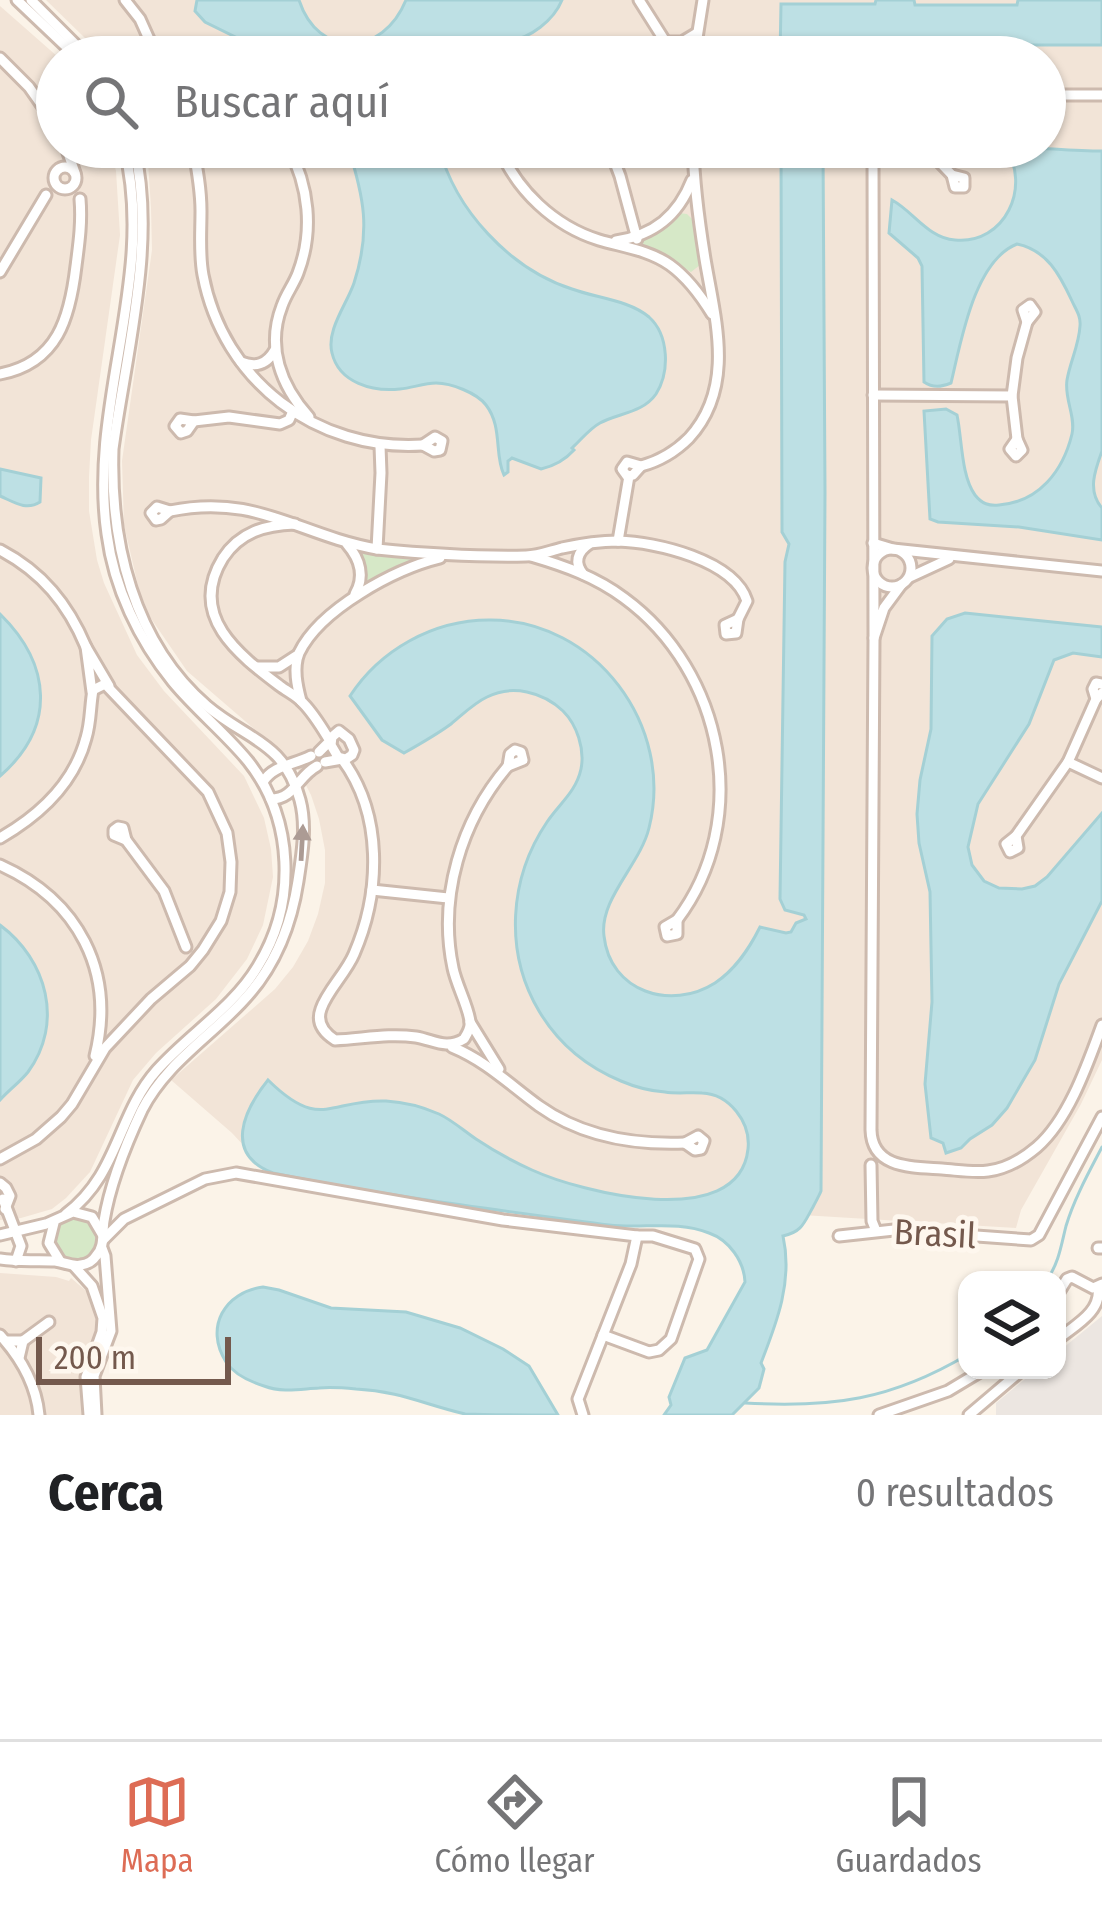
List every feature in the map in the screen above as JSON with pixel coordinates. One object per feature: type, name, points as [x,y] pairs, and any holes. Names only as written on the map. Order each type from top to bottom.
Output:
[{"type":"street","points":[[17,0],[55,36]]},
{"type":"street","points":[[31,0],[67,36]]},
{"type":"street","points":[[125,0],[148,36]]},
{"type":"street","points":[[140,0],[140,19]]},
{"type":"street","points":[[640,0],[662,36]]},
{"type":"street","points":[[697,36],[703,0]]},
{"type":"street","points":[[692,36],[697,33]]},
{"type":"street","points":[[1,63],[36,95]]},
{"type":"street","points":[[1066,95],[1102,95]]},
{"type":"street","points":[[0,374],[32,362],[64,326],[81,233],[80,199],[64,180],[64,168]]},
{"type":"street","points":[[0,272],[46,195],[64,180],[64,168]]},
{"type":"street","points":[[60,1261],[49,1243],[51,1229],[107,1168],[152,1076],[230,1003],[258,966],[281,914],[286,873],[283,839],[263,782],[191,703],[150,649],[119,586],[108,542],[104,445],[135,230],[129,168]]},
{"type":"street","points":[[74,1266],[92,1261],[102,1240],[106,1209],[131,1136],[154,1088],[241,1004],[280,946],[294,907],[301,862],[302,812],[286,767],[261,740],[206,705],[178,675],[147,627],[123,568],[112,506],[112,465],[143,245],[138,168]]},
{"type":"street","points":[[196,168],[204,280],[215,317],[241,362],[292,411],[331,431],[380,446],[423,445]]},
{"type":"street","points":[[297,168],[308,227],[298,272],[277,323],[275,350],[289,391],[312,421]]},
{"type":"street","points":[[510,168],[545,210],[574,230],[659,258],[686,278],[715,319]]},
{"type":"street","points":[[617,168],[643,252]]},
{"type":"street","points":[[618,542],[629,476],[676,449],[698,427],[718,381],[715,319],[694,168]]},
{"type":"street","points":[[874,168],[871,1165],[876,1231]]},
{"type":"street","points":[[946,168],[952,175]]},
{"type":"street","points":[[604,242],[653,230],[677,208],[694,176]]},
{"type":"street","points":[[677,208],[699,214]]},
{"type":"street","points":[[686,278],[707,268]]},
{"type":"street","points":[[1017,439],[1012,396],[1028,322]]},
{"type":"street","points":[[241,362],[264,363],[275,350]]},
{"type":"street","points":[[873,395],[1012,396]]},
{"type":"street","points":[[194,421],[229,417],[280,424],[289,420],[292,411]]},
{"type":"street","points":[[377,549],[380,446]]},
{"type":"street","points":[[170,511],[240,507],[346,543],[448,557],[531,556],[618,542],[677,551],[734,581],[746,596],[738,620]]},
{"type":"street","points":[[240,507],[250,518],[248,532]]},
{"type":"street","points":[[295,524],[248,532],[220,564],[212,603],[224,637],[316,719],[356,779],[364,801],[372,843],[373,890],[353,956],[320,1010],[321,1026],[335,1040],[416,1037],[452,1046],[464,1039],[470,1022]]},
{"type":"street","points":[[346,543],[361,570],[352,599]]},
{"type":"street","points":[[873,543],[908,557],[911,568],[884,608],[874,638]]},
{"type":"street","points":[[584,574],[578,556],[589,544]]},
{"type":"street","points":[[0,550],[29,567],[52,590],[110,686],[157,742],[200,782],[227,833],[231,862],[230,892],[221,921],[203,950],[114,1037],[72,1104],[46,1131],[0,1159]]},
{"type":"street","points":[[966,557],[944,560],[888,587],[877,580],[873,568],[882,553],[893,550],[966,557],[1102,571]]},
{"type":"street","points":[[531,556],[584,574],[626,599],[662,631],[690,671],[709,713],[720,766],[719,818],[708,864],[677,920]]},
{"type":"street","points":[[257,667],[279,667],[298,655],[330,617],[390,576],[448,557]]},
{"type":"street","points":[[0,838],[41,810],[70,776],[86,740],[92,695],[86,647]]},
{"type":"street","points":[[298,655],[296,680],[301,701]]},
{"type":"street","points":[[1016,836],[1067,762],[1099,696],[1093,686],[1102,684]]},
{"type":"street","points":[[92,695],[99,685],[110,686]]},
{"type":"street","points":[[316,719],[349,739],[356,779]]},
{"type":"street","points":[[271,799],[286,797],[336,732],[341,732]]},
{"type":"street","points":[[263,782],[269,772],[350,758],[354,750]]},
{"type":"street","points":[[1067,762],[1102,778]]},
{"type":"street","points":[[508,766],[466,833],[448,898],[453,971],[470,1022],[508,1080]]},
{"type":"street","points":[[126,840],[164,891],[190,966]]},
{"type":"street","points":[[0,865],[32,880],[50,895],[86,942],[101,1012],[89,1073]]},
{"type":"street","points":[[373,890],[448,898]]},
{"type":"street","points":[[186,947],[194,953],[203,950]]},
{"type":"street","points":[[101,1012],[112,1024],[126,1024]]},
{"type":"street","points":[[871,1165],[989,1171],[1016,1162],[1048,1136],[1076,1090],[1102,1025]]},
{"type":"street","points":[[100,1030],[114,1037]]},
{"type":"street","points":[[447,1045],[479,1060],[539,1106],[585,1129],[640,1142],[685,1143]]},
{"type":"street","name":"Brasil","points":[[839,1236],[894,1230],[1031,1240],[1043,1228],[1102,1117]]},
{"type":"street","points":[[871,1140],[888,1161],[902,1167]]},
{"type":"street","points":[[106,1209],[109,1221],[124,1219],[206,1179],[236,1173],[503,1220],[653,1236],[695,1250],[699,1259],[666,1346],[650,1352],[603,1335]]},
{"type":"street","points":[[3,1200],[20,1223],[33,1228]]},
{"type":"street","points":[[3,1200],[3,1234]]},
{"type":"street","points":[[3,1234],[79,1212],[92,1217],[105,1256],[111,1331],[94,1376],[93,1415]]},
{"type":"street","points":[[102,1240],[124,1219]]},
{"type":"street","points":[[3,1234],[21,1246],[5,1258]]},
{"type":"street","points":[[584,1415],[580,1394],[631,1264],[637,1236]]},
{"type":"street","points":[[5,1258],[60,1261],[74,1266],[92,1286],[103,1318],[87,1372],[93,1415]]},
{"type":"street","points":[[1066,1281],[1072,1277],[1100,1286],[1098,1306],[1066,1333]]},
{"type":"street","points":[[19,1358],[23,1341],[49,1322]]},
{"type":"street","points":[[3,1338],[23,1341]]},
{"type":"street","points":[[3,1338],[33,1386],[39,1415]]},
{"type":"street","points":[[879,1415],[948,1391],[968,1379]]},
{"type":"street","points":[[969,1415],[1011,1379]]},
{"type":"shaded area","points":[[46,0],[1102,0],[1102,1060],[1021,1210],[1016,1228],[769,1213],[620,1226],[337,1185],[273,1173],[254,1163],[232,1133],[171,1080],[275,989],[293,967],[318,914],[325,850],[311,795],[295,764],[187,671],[150,617],[124,525],[122,461],[152,250],[148,168],[1066,168],[1066,36],[83,36]]},
{"type":"shaded area","points":[[0,6],[36,38],[36,168],[116,171],[120,235],[89,477],[89,511],[104,583],[137,655],[164,691],[244,776],[264,818],[273,877],[263,925],[247,959],[216,999],[133,1080],[90,1172],[52,1209],[0,1220]]},
{"type":"shaded area","points":[[0,1273],[71,1278],[92,1296],[98,1327],[82,1378],[85,1415],[0,1415]]},
{"type":"shaded area","points":[[1102,1316],[1102,1415],[996,1415],[996,1403],[1025,1379],[1066,1379],[1066,1346]]},
{"type":"green space","points":[[679,213],[694,221],[701,261],[691,272],[642,244],[644,237]]},
{"type":"green space","points":[[356,548],[422,557],[422,559],[364,584]]},
{"type":"green space","points":[[75,1219],[90,1225],[96,1240],[90,1255],[75,1261],[60,1255],[54,1240],[60,1225]]},
{"type":"water","points":[[197,0],[299,0],[308,19],[326,36],[233,36],[205,22],[195,11]]},
{"type":"water","points":[[406,0],[562,0],[527,36],[375,36],[396,19]]},
{"type":"water","points":[[876,0],[914,0],[915,5],[1017,5],[1018,0],[1102,0],[1102,45],[1066,45],[1066,36],[780,36],[781,4],[875,4]]},
{"type":"water","points":[[1066,150],[1102,151],[1102,451],[1094,488],[1102,508],[1102,540],[930,519],[924,411],[946,409],[957,415],[967,478],[975,495],[989,505],[1013,503],[1037,491],[1055,472],[1072,434],[1067,387],[1080,319],[1051,265],[1037,252],[1017,244],[1002,253],[972,304],[951,383],[934,386],[924,382],[922,266],[889,233],[892,200],[945,238],[973,239],[988,233],[1009,210],[1014,168],[1066,168]]},
{"type":"water","points":[[353,168],[446,168],[488,234],[527,267],[549,280],[622,303],[649,317],[665,354],[664,375],[656,394],[637,409],[596,425],[559,462],[541,469],[512,458],[504,475],[495,422],[476,396],[442,383],[390,390],[349,378],[336,363],[331,344],[362,247],[361,198]]},
{"type":"water","points":[[781,168],[823,168],[821,1191],[802,1226],[783,1236],[785,1285],[761,1363],[759,1388],[732,1415],[664,1415],[685,1358],[707,1350],[745,1282],[738,1259],[723,1241],[685,1227],[609,1225],[273,1173],[248,1155],[243,1131],[268,1080],[286,1096],[314,1109],[386,1101],[426,1109],[532,1170],[619,1195],[688,1198],[717,1191],[738,1175],[748,1139],[742,1120],[729,1104],[712,1095],[643,1088],[597,1069],[555,1033],[528,988],[516,940],[519,891],[534,844],[579,777],[581,746],[568,717],[537,695],[497,693],[404,753],[382,740],[350,696],[392,652],[428,632],[468,621],[527,624],[593,658],[638,717],[650,752],[654,790],[644,842],[604,922],[609,955],[630,983],[645,991],[680,995],[698,991],[729,971],[760,927],[786,933],[806,919],[785,910],[780,899],[789,544],[782,532]]},
{"type":"water","points":[[0,469],[41,478],[40,502],[25,506],[0,496]]},
{"type":"water","points":[[965,613],[1102,627],[1102,657],[1073,653],[1054,660],[1029,724],[978,804],[968,847],[972,865],[984,881],[999,888],[1035,886],[1102,813],[1102,901],[1059,984],[1035,1060],[1007,1108],[961,1148],[946,1153],[943,1143],[931,1138],[925,1084],[932,1002],[930,892],[917,814],[931,729],[932,636],[947,619]]},
{"type":"water","points":[[0,614],[30,654],[40,695],[31,737],[0,776]]},
{"type":"water","points":[[0,925],[16,939],[39,974],[47,1013],[39,1053],[28,1072],[0,1100]]},
{"type":"water","points":[[263,1287],[331,1308],[406,1312],[460,1328],[529,1366],[558,1415],[465,1414],[371,1390],[285,1390],[254,1382],[226,1362],[218,1324],[238,1296]]},
{"type":"waterway","points":[[1052,1271],[1073,1206],[1102,1147]]},
{"type":"waterway","points":[[745,1403],[806,1404],[860,1398],[912,1382],[958,1360]]}]
